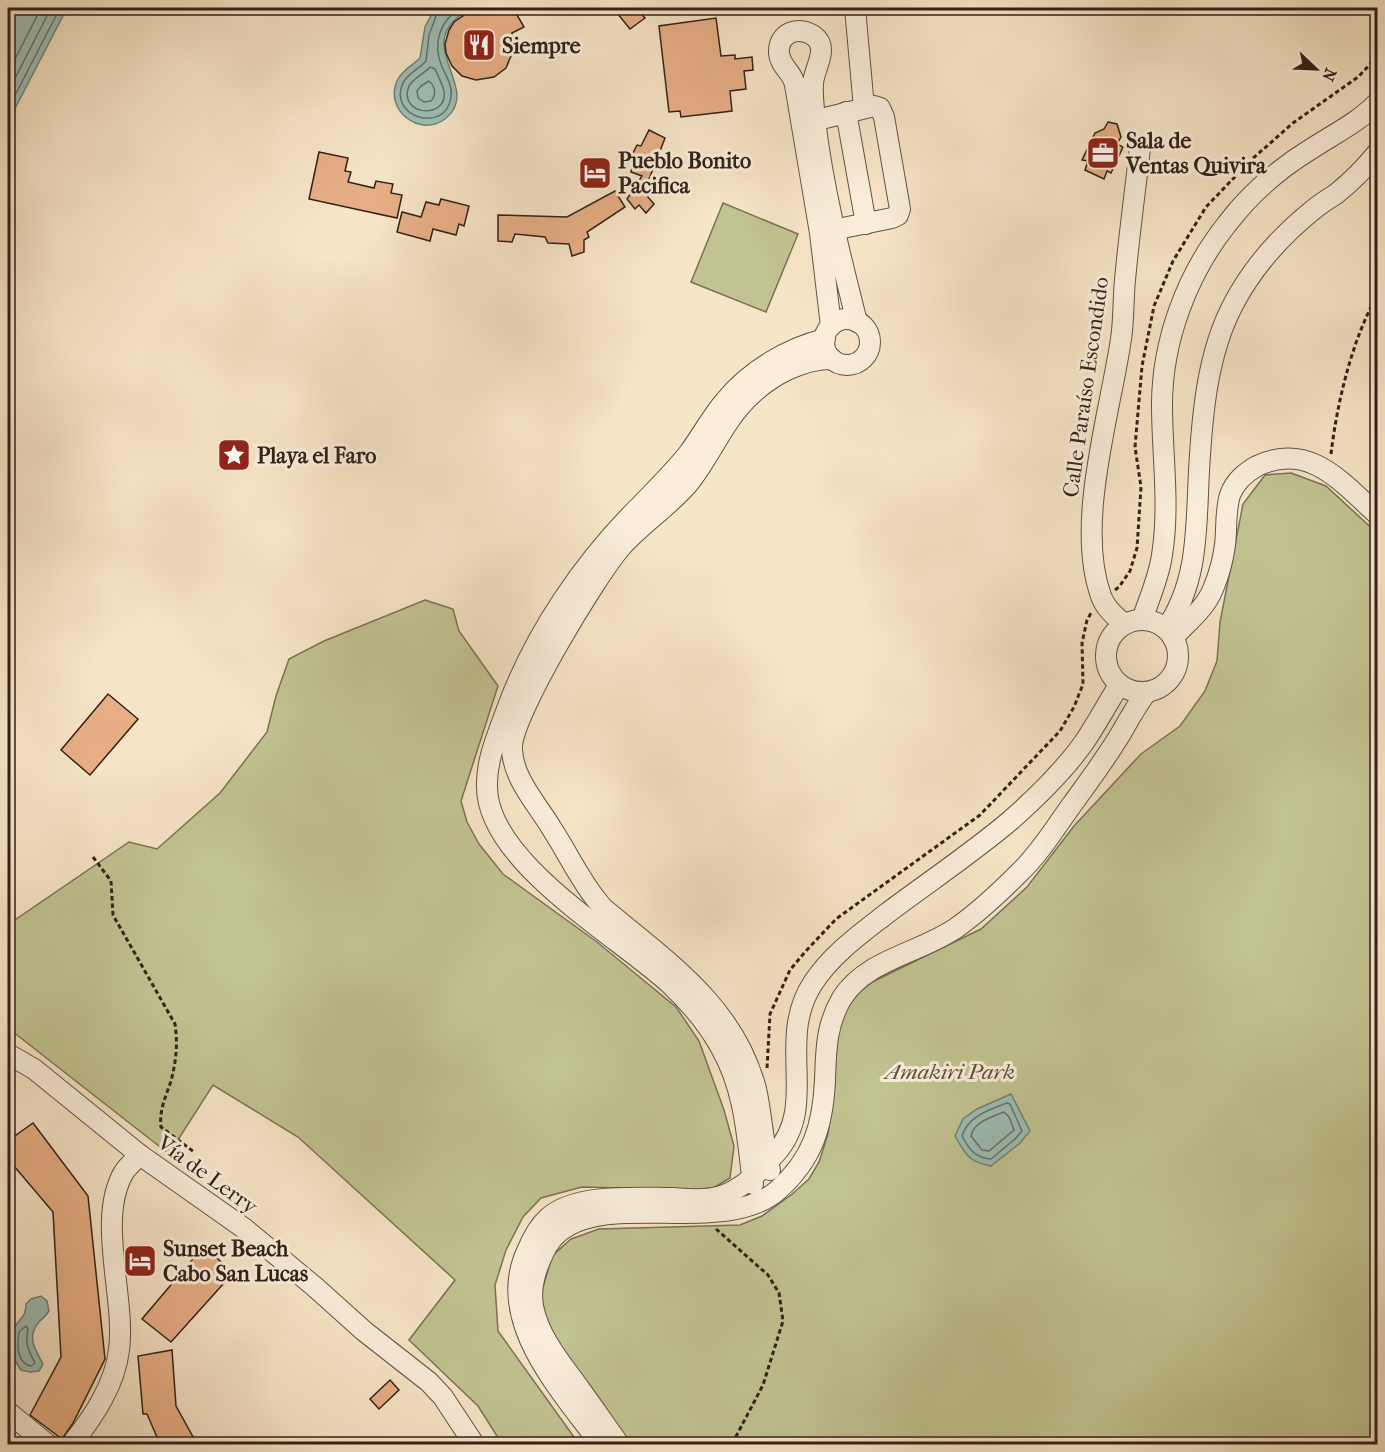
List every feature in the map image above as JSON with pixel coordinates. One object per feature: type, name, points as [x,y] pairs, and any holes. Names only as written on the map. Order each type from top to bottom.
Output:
[{"type":"street","points":[[855,8],[855,110],[866,224]]},
{"type":"street","points":[[1133,622],[1162,558],[1165,527],[1162,403],[1164,374],[1173,329],[1185,295],[1210,247],[1228,222],[1249,200],[1286,167],[1369,111],[1377,102]]},
{"type":"street","points":[[756,1204],[750,1143],[733,1072],[721,1047],[690,1004],[670,984],[570,904],[524,862],[501,834],[493,818],[486,788],[492,750],[513,692],[549,623],[580,574],[615,531],[677,467],[722,404],[738,386],[761,368],[828,333],[843,320],[856,321],[862,325],[870,338],[870,345],[864,358],[852,365],[844,365],[832,359],[827,353],[828,333],[827,232],[809,122],[874,106],[880,108],[884,117],[900,209],[898,215],[827,232]]},
{"type":"street","name":"Calle Paraíso Escondido","points":[[1133,622],[1112,613],[1101,598],[1092,544],[1092,506],[1121,337],[1140,148]]},
{"type":"street","points":[[1170,634],[1192,567],[1197,532],[1199,471],[1208,383],[1213,358],[1234,303],[1271,250],[1314,209],[1355,178],[1377,152]]},
{"type":"street","points":[[827,232],[856,321]]},
{"type":"street","points":[[777,1192],[768,1161],[755,1089],[737,1041],[699,989],[603,908],[595,898],[525,786],[515,765],[512,748],[516,725],[541,675],[607,564],[623,545],[688,483],[731,417],[752,394],[805,362],[832,359]]},
{"type":"street","points":[[1170,634],[1201,609],[1213,590],[1224,546],[1229,498],[1233,487],[1246,472],[1263,464],[1292,457],[1303,459],[1329,471],[1377,515]]},
{"type":"street","points":[[1150,621],[1170,634],[1177,650],[1178,662],[1167,682],[1146,693],[1136,693],[1119,685],[1111,676],[1106,665],[1105,654],[1114,632],[1133,622],[1150,621]]},
{"type":"street","points":[[600,1444],[548,1371],[522,1323],[518,1287],[520,1270],[541,1225],[561,1210],[586,1202],[615,1198],[711,1198],[735,1190],[752,1178],[784,1141],[795,1118],[797,1108],[796,1027],[805,995],[821,971],[857,936],[996,831],[1041,791],[1087,738],[1119,685]]},
{"type":"street","points":[[619,1444],[554,1353],[538,1325],[532,1295],[537,1270],[545,1249],[554,1235],[585,1218],[615,1213],[699,1214],[725,1211],[756,1204],[777,1192],[804,1161],[819,1129],[825,1079],[824,1053],[835,1012],[847,991],[856,981],[887,961],[955,928],[1023,870],[1093,776],[1146,693]]},
{"type":"street","name":"Vía de Lerry","points":[[8,1054],[44,1076],[140,1155],[245,1229],[364,1331],[429,1382],[443,1397],[474,1444]]},
{"type":"street","points":[[72,1444],[89,1421],[109,1386],[120,1349],[112,1219],[117,1190],[124,1172],[140,1155]]},
{"type":"street","points":[[8,1412],[46,1444]]},
{"type":"path","points":[[1329,471],[1347,374],[1358,339],[1377,294]]},
{"type":"path","points":[[766,1073],[770,1014],[790,970],[805,952],[836,919],[980,815],[1060,731],[1074,707],[1083,684],[1082,643],[1087,620],[1101,598]]},
{"type":"path","points":[[93,857],[111,881],[113,915],[175,1024],[178,1042],[172,1078],[160,1115],[161,1127],[194,1152]]},
{"type":"path","points":[[699,1214],[768,1275],[779,1293],[783,1321],[763,1385],[732,1444]]},
{"type":"green space","points":[[723,203],[798,234],[766,312],[691,282]]},
{"type":"green space","name":"Amakiri Park","points":[[1291,473],[1326,486],[1377,533],[1377,1444],[624,1444],[558,1347],[545,1320],[540,1298],[552,1256],[571,1239],[599,1229],[740,1225],[762,1216],[809,1179],[819,1162],[828,1134],[840,1020],[853,996],[870,983],[981,929],[1027,887],[1074,826],[1141,754],[1180,726],[1205,691],[1217,661],[1220,622],[1243,504],[1265,475]]},
{"type":"green space","points":[[425,600],[453,609],[459,631],[498,686],[461,801],[467,822],[479,844],[503,874],[597,942],[676,1007],[699,1041],[724,1110],[734,1146],[730,1178],[710,1190],[582,1187],[541,1198],[523,1217],[506,1250],[495,1285],[498,1331],[579,1444],[502,1444],[478,1406],[409,1340],[455,1280],[298,1137],[213,1085],[169,1154],[8,1028],[8,933],[12,922],[129,842],[157,849],[220,793],[267,732],[289,659],[324,641]]},
{"type":"water","points":[[8,8],[67,8],[8,122]]},
{"type":"water","points":[[435,8],[481,8],[460,16],[447,30],[444,43],[455,83],[457,95],[455,108],[445,119],[435,124],[425,125],[415,123],[400,111],[394,92],[402,74],[420,58],[425,27]]},
{"type":"water","points":[[1011,1094],[1030,1131],[1020,1143],[991,1166],[973,1160],[965,1153],[955,1136],[963,1119],[977,1109]]},
{"type":"water","points":[[41,1296],[47,1301],[49,1311],[35,1327],[32,1338],[43,1364],[39,1371],[30,1372],[21,1370],[18,1366],[13,1356],[11,1339],[16,1325],[25,1313],[26,1304],[31,1299]]},
{"type":"building","name":"Siempre","points":[[485,8],[513,8],[524,27],[512,33],[513,51],[506,68],[494,77],[476,80],[462,76],[452,66],[445,44],[454,22],[466,14],[483,11]]},
{"type":"building","points":[[613,8],[636,8],[645,18],[630,29]]},
{"type":"building","points":[[716,18],[721,56],[735,55],[735,59],[752,57],[753,70],[744,71],[746,89],[730,91],[732,111],[681,117],[680,111],[669,112],[659,26]]},
{"type":"building","name":"Sala de Ventas Quivira","points":[[1108,122],[1117,124],[1121,137],[1117,144],[1123,147],[1111,173],[1107,171],[1104,179],[1085,170],[1088,161],[1082,160],[1095,133],[1104,129]]},
{"type":"building","points":[[649,130],[665,138],[646,187],[651,190],[647,196],[654,204],[646,213],[639,205],[635,209],[627,199],[642,176],[631,172],[633,163],[629,161],[637,145],[641,146]]},
{"type":"building","points":[[319,152],[348,158],[345,171],[351,172],[348,182],[374,188],[376,181],[393,184],[391,193],[402,195],[397,218],[309,199]]},
{"type":"building","points":[[615,191],[625,207],[587,232],[589,237],[584,240],[584,252],[572,256],[569,244],[548,243],[545,237],[515,234],[512,242],[498,241],[498,215],[567,217]]},
{"type":"building","points":[[441,199],[469,206],[464,226],[459,224],[456,235],[433,229],[430,241],[397,232],[402,212],[421,217],[426,202],[439,205]]},
{"type":"building","points":[[108,694],[138,719],[90,775],[61,750]]},
{"type":"building","points":[[33,1123],[88,1196],[105,1359],[73,1423],[62,1439],[30,1415],[61,1357],[53,1212],[8,1159],[8,1141]]},
{"type":"building","points":[[204,1246],[233,1273],[171,1342],[142,1319]]},
{"type":"building","points":[[172,1350],[176,1406],[197,1444],[160,1444],[147,1414],[143,1414],[138,1356]]},
{"type":"building","points":[[390,1380],[399,1390],[379,1409],[370,1399]]},
{"type":"place","name":"Siempre","points":[[479,45]]},
{"type":"place","name":"Sala de Ventas Quivira","points":[[1103,153]]},
{"type":"place","name":"Pueblo Bonito Pacifica","points":[[595,173]]},
{"type":"place","name":"Playa el Faro","points":[[234,455]]},
{"type":"place","name":"Sunset Beach Cabo San Lucas","points":[[140,1261]]}]
